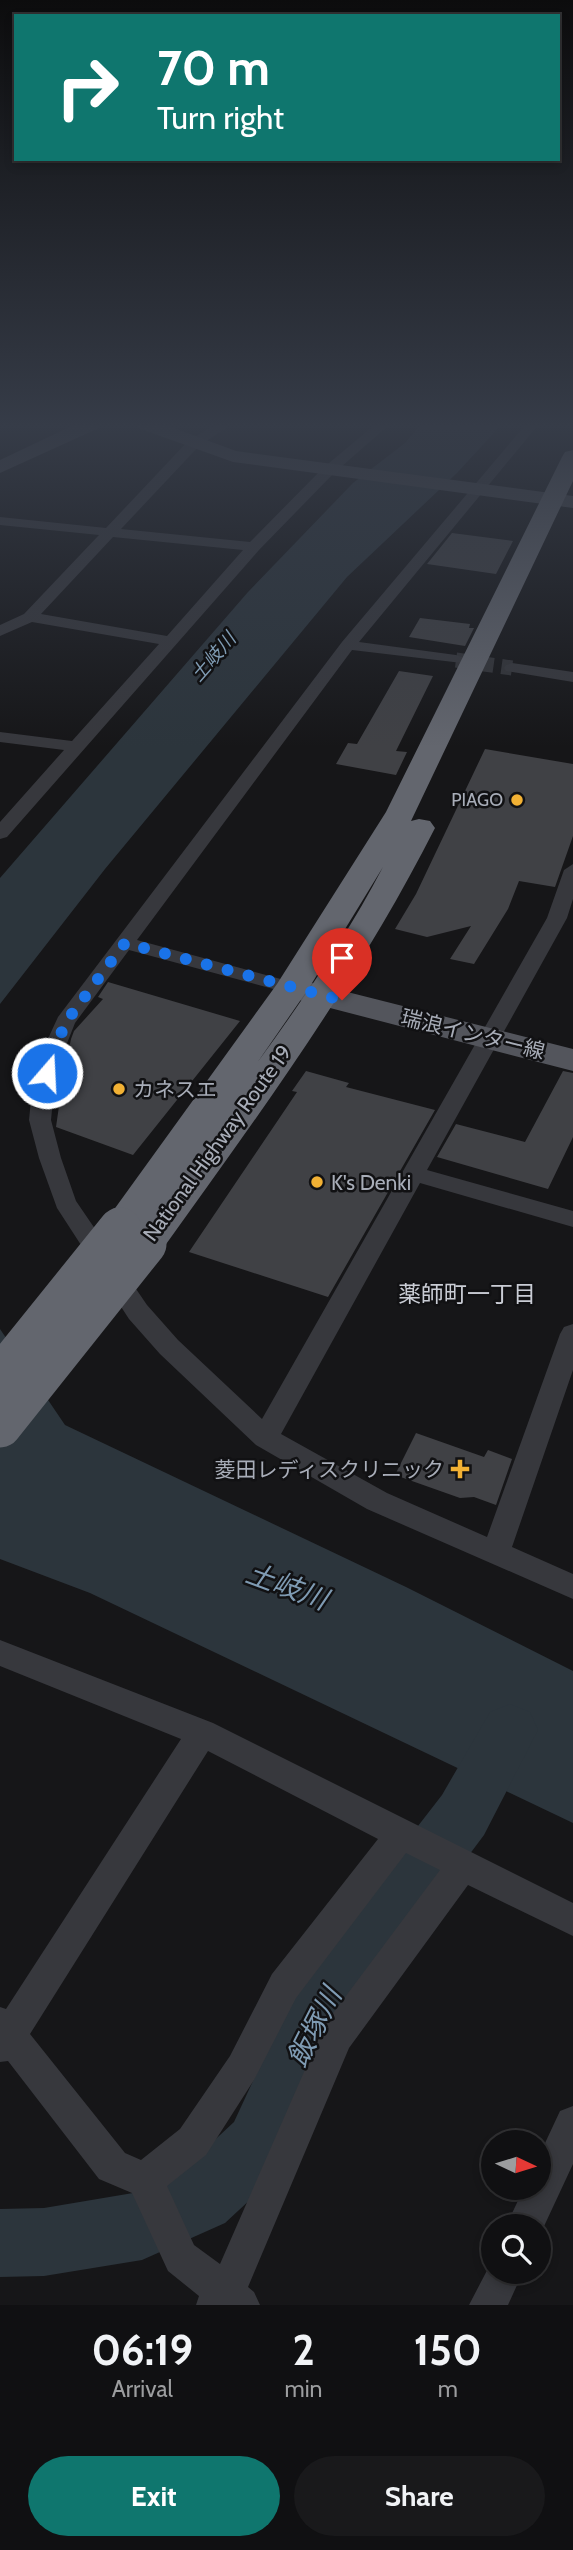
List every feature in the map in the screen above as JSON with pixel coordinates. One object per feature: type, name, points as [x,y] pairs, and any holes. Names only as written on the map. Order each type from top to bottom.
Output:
[{"type":"highway","name":"National Highway Route 19","points":[[0,1426],[307,991],[371,919],[412,841],[552,532]]},
{"type":"highway","name":"National Highway Route 19","points":[[0,1378],[132,1236]]},
{"type":"main road","name":"瑞浪インター線","points":[[307,991],[573,1060]]},
{"type":"street","points":[[106,532],[254,547]]},
{"type":"street","points":[[0,631],[30,617],[110,532]]},
{"type":"street","points":[[0,833],[270,532]]},
{"type":"street","points":[[442,532],[348,645],[65,1023],[51,1056],[43,1090],[40,1120],[65,1202],[138,1312],[187,1365],[265,1438],[377,1501],[573,1587]]},
{"type":"street","points":[[30,617],[171,641]]},
{"type":"street","points":[[348,645],[456,660]]},
{"type":"street","points":[[512,668],[573,677]]},
{"type":"street","points":[[0,737],[78,747]]},
{"type":"street","points":[[265,1438],[491,1038],[565,920],[573,870]]},
{"type":"street","points":[[125,943],[307,991]]},
{"type":"street","points":[[415,1174],[573,1219]]},
{"type":"street","points":[[496,1552],[573,1334]]},
{"type":"street","points":[[0,1653],[202,1733],[573,1920]]},
{"type":"street","points":[[202,1733],[3,2037],[112,2166],[145,2180],[181,2258],[227,2301],[337,2036],[464,1864]]},
{"type":"street","points":[[145,2180],[192,2142],[242,2068],[284,1986],[401,1834]]},
{"type":"street","points":[[531,2214],[573,2124]]},
{"type":"street","points":[[488,2305],[498,2284]]},
{"type":"water","name":"土岐川","points":[[306,532],[395,532],[347,577],[105,869],[0,1004],[0,878],[248,592]]},
{"type":"water","name":"土岐川","points":[[0,1329],[65,1425],[406,1587],[573,1671],[573,1823],[90,1593],[0,1559]]},
{"type":"building","points":[[452,533],[513,541],[496,574],[427,564]]},
{"type":"building","points":[[420,618],[470,624],[469,628],[474,628],[465,646],[409,637]]},
{"type":"building","points":[[399,671],[433,676],[396,751],[407,752],[396,775],[336,764],[348,743],[357,744]]},
{"type":"building","name":"PIAGO","points":[[485,749],[573,764],[573,836],[555,887],[519,881],[508,909],[474,964],[450,959],[471,926],[427,937],[395,929],[416,894]]},
{"type":"building","name":"カネスエ","points":[[108,982],[240,1021],[133,1155],[56,1127],[59,1106],[55,1106],[57,1090],[61,1072],[64,1073],[71,1039],[74,1031],[103,999],[98,997]]},
{"type":"building","name":"K's Denki","points":[[306,1071],[349,1083],[346,1087],[435,1110],[328,1297],[189,1252],[297,1092],[292,1091]]},
{"type":"building","points":[[563,1071],[573,1073],[573,1137],[548,1189],[437,1157],[456,1124],[525,1142]]},
{"type":"building","name":"菱田レディスクリニック","points":[[416,1433],[484,1457],[488,1450],[512,1459],[496,1505],[474,1497],[460,1498],[395,1475]]},
{"type":"waterway","name":"飯塚川","points":[[0,2243],[44,2242],[142,2226],[201,2199],[258,2146],[323,1999],[463,1815],[510,1730]]},
{"type":"tunnel","points":[[456,660],[512,668]]},
{"type":"place","name":"PIAGO","points":[[517,800]]},
{"type":"place","name":"カネスエ","points":[[119,1089]]},
{"type":"place","name":"K's Denki","points":[[317,1182]]},
{"type":"place","name":"菱田レディスクリニック","points":[[460,1469]]},
{"type":"district","name":"薬師町一丁目","points":[[467,1294]]},
{"type":"route","points":[[47,1073],[65,1023],[125,943],[342,1000]]}]
